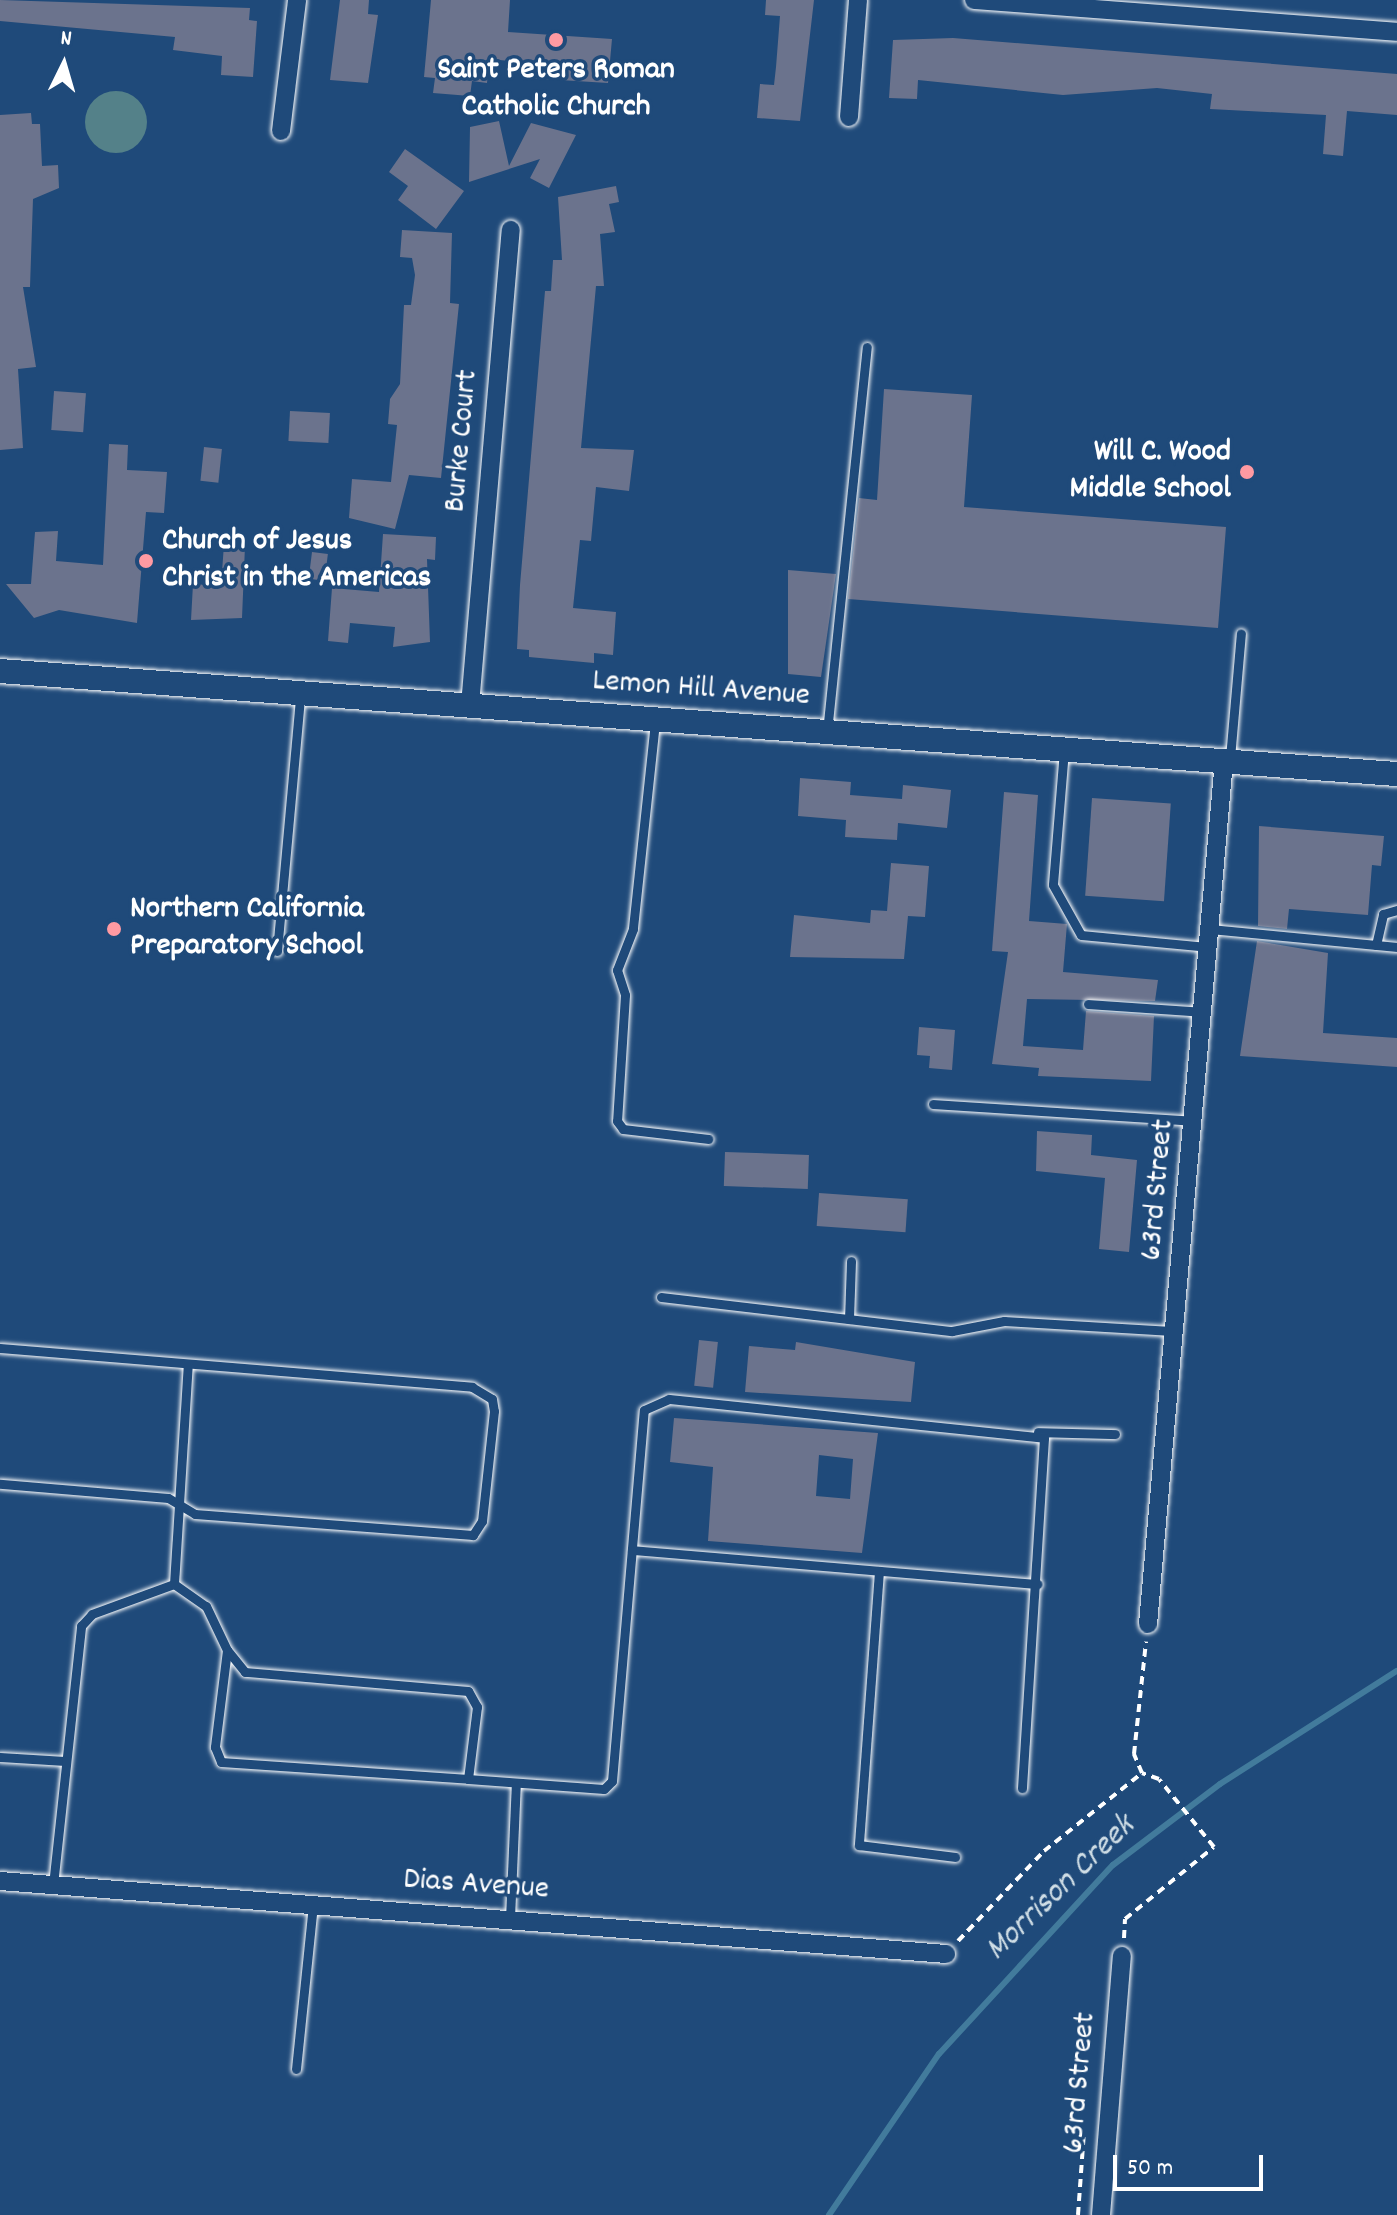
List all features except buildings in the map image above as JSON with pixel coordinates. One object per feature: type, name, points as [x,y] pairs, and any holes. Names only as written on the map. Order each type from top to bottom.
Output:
[{"type":"street","points":[[281,131],[297,0]]},
{"type":"street","points":[[849,117],[858,0]]},
{"type":"street","points":[[974,0],[1118,5],[1397,32]]},
{"type":"street","name":"Burke Court","points":[[470,705],[511,230]]},
{"type":"street","name":"Lemon Hill Avenue","points":[[0,671],[1397,774]]},
{"type":"street","name":"63rd Street","points":[[1148,1624],[1178,1332],[1227,762]]},
{"type":"street","name":"Dias Avenue","points":[[0,1881],[946,1954]]},
{"type":"street","name":"63rd Street","points":[[1101,2215],[1122,1956]]},
{"type":"lane","points":[[827,732],[867,347]]},
{"type":"lane","points":[[1227,762],[1241,633]]},
{"type":"lane","points":[[277,951],[300,692]]},
{"type":"lane","points":[[655,719],[633,929],[617,970],[625,995],[617,1121],[623,1129],[708,1139]]},
{"type":"lane","points":[[1064,749],[1053,885],[1081,935],[1397,947]]},
{"type":"lane","points":[[1397,763],[1397,774]]},
{"type":"lane","points":[[1376,945],[1383,914],[1397,910]]},
{"type":"lane","points":[[1088,1004],[1204,1012]]},
{"type":"lane","points":[[933,1104],[1195,1121]]},
{"type":"lane","points":[[849,1319],[851,1261]]},
{"type":"lane","points":[[661,1297],[952,1331],[1004,1321],[1178,1332]]},
{"type":"lane","points":[[0,1348],[472,1387],[492,1399],[494,1411],[482,1521],[473,1535],[195,1514],[175,1504],[0,1484]]},
{"type":"lane","points":[[174,1584],[175,1504],[188,1364]]},
{"type":"lane","points":[[227,1650],[215,1747],[221,1762],[604,1789],[612,1781],[644,1410],[655,1402],[1036,1432],[1115,1434]]},
{"type":"lane","points":[[1022,1788],[1048,1446],[1036,1432]]},
{"type":"lane","points":[[632,1550],[1038,1584]]},
{"type":"lane","points":[[879,1571],[859,1845],[955,1857]]},
{"type":"lane","points":[[174,1584],[206,1606],[227,1650],[245,1672],[468,1691],[477,1707],[468,1779]]},
{"type":"lane","points":[[53,1885],[81,1626],[92,1614],[174,1584]]},
{"type":"lane","points":[[0,1757],[65,1761]]},
{"type":"lane","points":[[510,1918],[516,1783]]},
{"type":"lane","points":[[296,2069],[313,1904]]},
{"type":"path","points":[[1122,1956],[1125,1919],[1214,1847],[1159,1779],[1142,1773],[1134,1754],[1148,1624]]},
{"type":"path","points":[[946,1954],[1044,1851],[1142,1773]]},
{"type":"path","points":[[1078,2215],[1084,2131]]},
{"type":"green space","points":[[116,91],[138,100],[147,122],[138,144],[116,153],[94,144],[85,122],[94,100]]},
{"type":"waterway","name":"Morrison Creek","points":[[829,2215],[939,2054],[1113,1865],[1220,1784],[1397,1671]]},
{"type":"place","name":"Saint Peters Roman Catholic Church","points":[[556,40]]},
{"type":"place","name":"Will C. Wood Middle School","points":[[1247,472]]},
{"type":"place","name":"Church of Jesus Christ in the Americas","points":[[146,561]]},
{"type":"place","name":"Northern California Preparatory School","points":[[114,929]]}]
